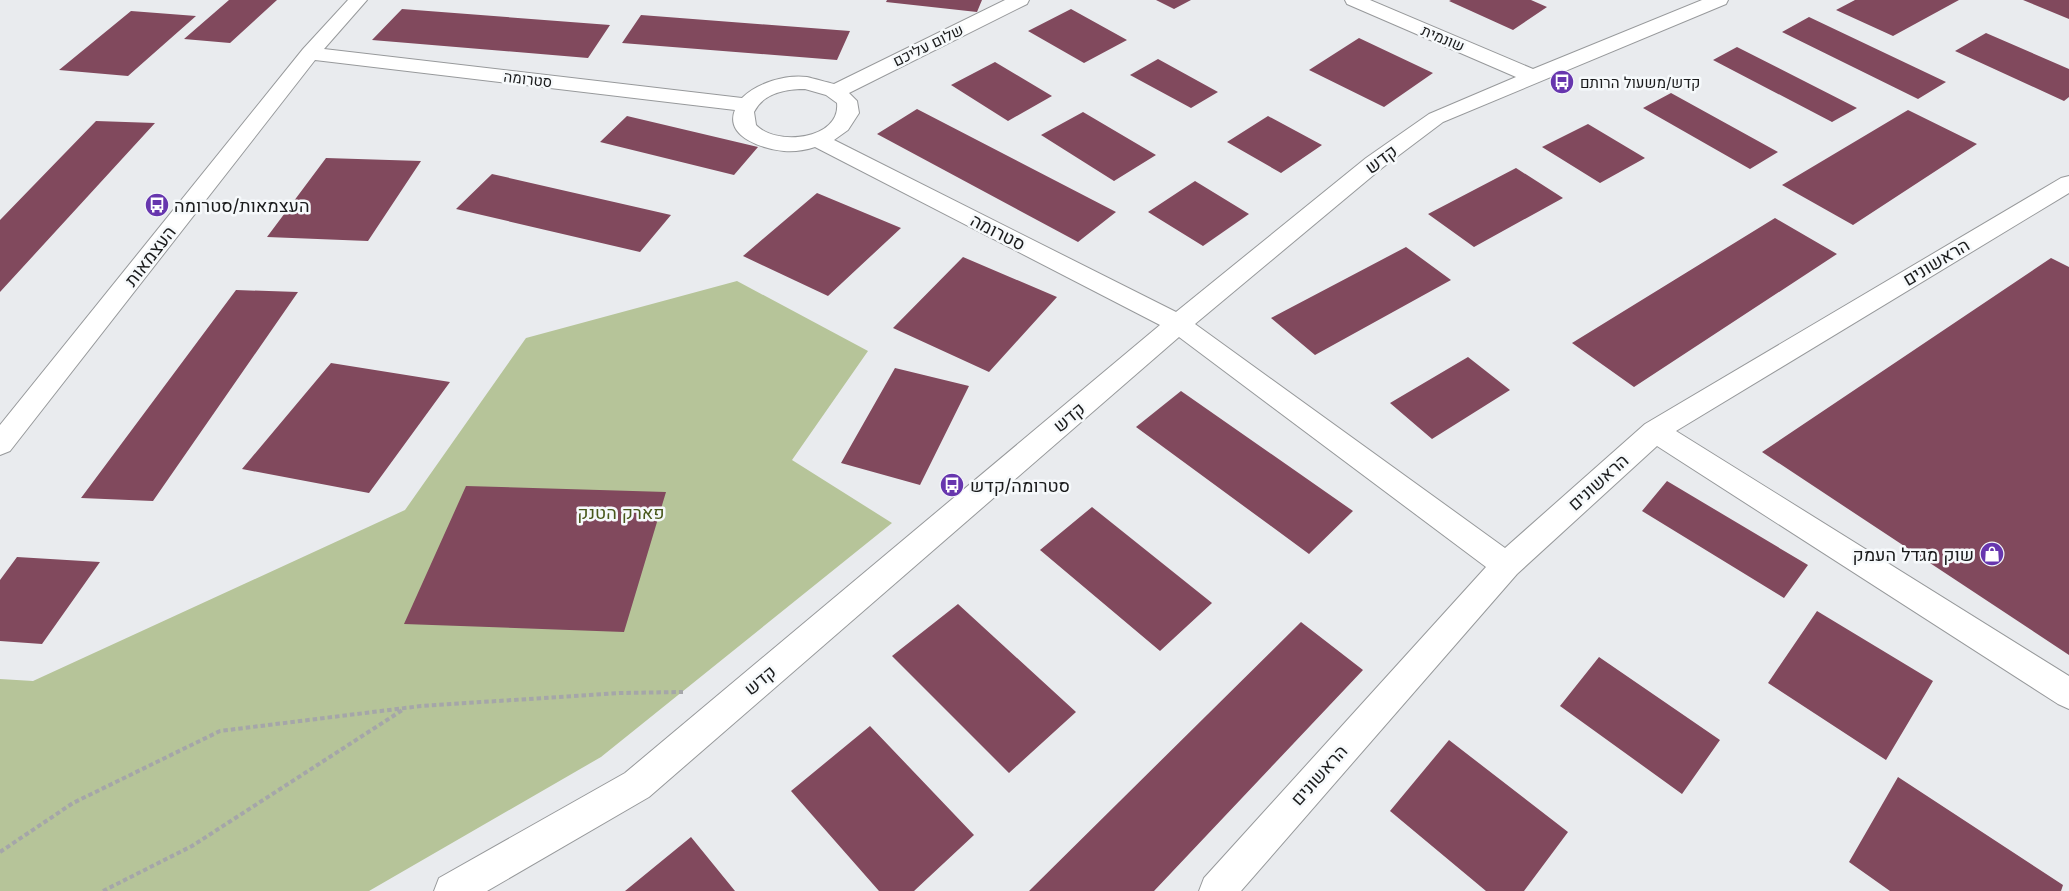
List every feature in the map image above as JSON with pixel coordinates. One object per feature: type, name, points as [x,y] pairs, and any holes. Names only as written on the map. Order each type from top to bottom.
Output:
[{"type":"street","name":"העצמאות","points":[[0,444],[310,53],[358,0]]},
{"type":"street","name":"שלום עליכם","points":[[836,90],[1020,0]]},
{"type":"street","name":"שונמית","points":[[1354,0],[1532,76]]},
{"type":"street","name":"קדש","points":[[452,891],[637,785],[1178,324],[1374,162],[1436,118],[1532,76],[1719,0]]},
{"type":"street","name":"סטרומה","points":[[310,53],[746,105]]},
{"type":"street","points":[[806,82],[836,90],[845,98],[849,106],[848,116],[837,129],[818,140],[791,144],[765,141],[752,134],[744,126],[742,116],[746,105],[764,92],[788,84],[806,82]]},
{"type":"street","name":"סטרומה","points":[[818,140],[1178,324],[1506,565]]},
{"type":"street","name":"הראשונים","points":[[1216,891],[1506,565],[1656,431],[2069,182]]},
{"type":"street","points":[[1656,431],[2069,694]]},
{"type":"path","points":[[0,852],[73,803],[220,731],[406,708],[620,693],[689,692]]},
{"type":"path","points":[[103,891],[192,846],[406,708]]},
{"type":"green space","name":"פארק הטנק","points":[[737,281],[868,351],[792,460],[892,523],[601,757],[369,891],[0,891],[0,679],[33,681],[405,510],[526,338]]},
{"type":"building","points":[[229,0],[277,0],[230,43],[184,39]]},
{"type":"building","points":[[887,0],[982,0],[977,12],[886,2]]},
{"type":"building","points":[[1156,0],[1191,0],[1174,9]]},
{"type":"building","points":[[1531,0],[1547,7],[1513,30],[1449,1]]},
{"type":"building","points":[[1855,0],[1959,0],[1893,36],[1836,10]]},
{"type":"building","points":[[2023,0],[2069,0],[2069,19]]},
{"type":"building","points":[[402,9],[610,25],[588,58],[372,40]]},
{"type":"building","points":[[1071,9],[1127,40],[1084,63],[1028,31]]},
{"type":"building","points":[[131,11],[196,16],[128,76],[59,70]]},
{"type":"building","points":[[641,15],[850,31],[837,60],[622,43]]},
{"type":"building","points":[[1809,17],[1946,82],[1918,99],[1782,32]]},
{"type":"building","points":[[1986,33],[2069,69],[2069,97],[2064,101],[1955,51]]},
{"type":"building","points":[[1359,38],[1433,73],[1384,107],[1309,70]]},
{"type":"building","points":[[1737,47],[1857,108],[1832,122],[1713,60]]},
{"type":"building","points":[[1158,59],[1218,92],[1191,108],[1130,75]]},
{"type":"building","points":[[995,62],[1052,96],[1008,121],[951,85]]},
{"type":"building","points":[[1671,93],[1778,152],[1750,169],[1643,108]]},
{"type":"building","points":[[917,109],[1116,212],[1078,242],[877,134]]},
{"type":"building","points":[[1908,110],[1977,144],[1853,225],[1782,185]]},
{"type":"building","points":[[1083,112],[1156,155],[1114,181],[1041,135]]},
{"type":"building","points":[[627,116],[758,147],[734,175],[600,142]]},
{"type":"building","points":[[1268,116],[1322,145],[1281,173],[1227,142]]},
{"type":"building","points":[[96,121],[155,123],[0,292],[0,220]]},
{"type":"building","points":[[1588,124],[1645,158],[1600,183],[1542,147]]},
{"type":"building","points":[[326,158],[421,161],[368,241],[267,237]]},
{"type":"building","points":[[1516,168],[1563,198],[1474,247],[1428,214]]},
{"type":"building","points":[[492,174],[671,215],[640,252],[456,209]]},
{"type":"building","points":[[1195,181],[1249,214],[1203,246],[1148,212]]},
{"type":"building","points":[[817,193],[901,228],[828,296],[743,256]]},
{"type":"building","points":[[1775,218],[1837,254],[1634,387],[1572,343]]},
{"type":"building","points":[[1406,247],[1451,280],[1315,355],[1271,318]]},
{"type":"building","points":[[963,257],[1057,297],[989,372],[893,328]]},
{"type":"building","name":"שוק מגדל העמק","points":[[2051,258],[2069,267],[2069,655],[1762,452]]},
{"type":"building","points":[[236,290],[298,292],[153,501],[81,498]]},
{"type":"building","points":[[1468,357],[1510,390],[1432,439],[1390,403]]},
{"type":"building","points":[[331,363],[450,382],[369,493],[242,469]]},
{"type":"building","points":[[895,368],[969,386],[920,485],[841,463]]},
{"type":"building","points":[[1181,391],[1353,511],[1309,554],[1136,427]]},
{"type":"building","points":[[1667,481],[1808,565],[1784,598],[1642,511]]},
{"type":"building","points":[[466,486],[666,492],[624,632],[404,624]]},
{"type":"building","points":[[1092,507],[1212,603],[1160,651],[1040,550]]},
{"type":"building","points":[[17,557],[100,562],[42,644],[0,641],[0,580]]},
{"type":"building","points":[[958,604],[1076,712],[1009,773],[892,656]]},
{"type":"building","points":[[1817,611],[1933,681],[1886,760],[1768,683]]},
{"type":"building","points":[[1301,622],[1363,670],[1154,891],[1029,891]]},
{"type":"building","points":[[1599,657],[1720,740],[1682,794],[1560,706]]},
{"type":"building","points":[[870,726],[974,835],[914,891],[879,891],[791,791]]},
{"type":"building","points":[[1449,740],[1568,832],[1524,891],[1486,891],[1390,811]]},
{"type":"building","points":[[1898,777],[2063,885],[2061,891],[1890,891],[1849,862]]},
{"type":"building","points":[[691,837],[735,891],[625,891]]},
{"type":"place","name":"קדש/משעול הרותם","points":[[1562,82]]},
{"type":"place","name":"העצמאות/סטרומה","points":[[157,205]]},
{"type":"place","name":"סטרומה/קדש","points":[[952,485]]},
{"type":"place","name":"שוק מגדל העמק","points":[[1992,554]]}]
